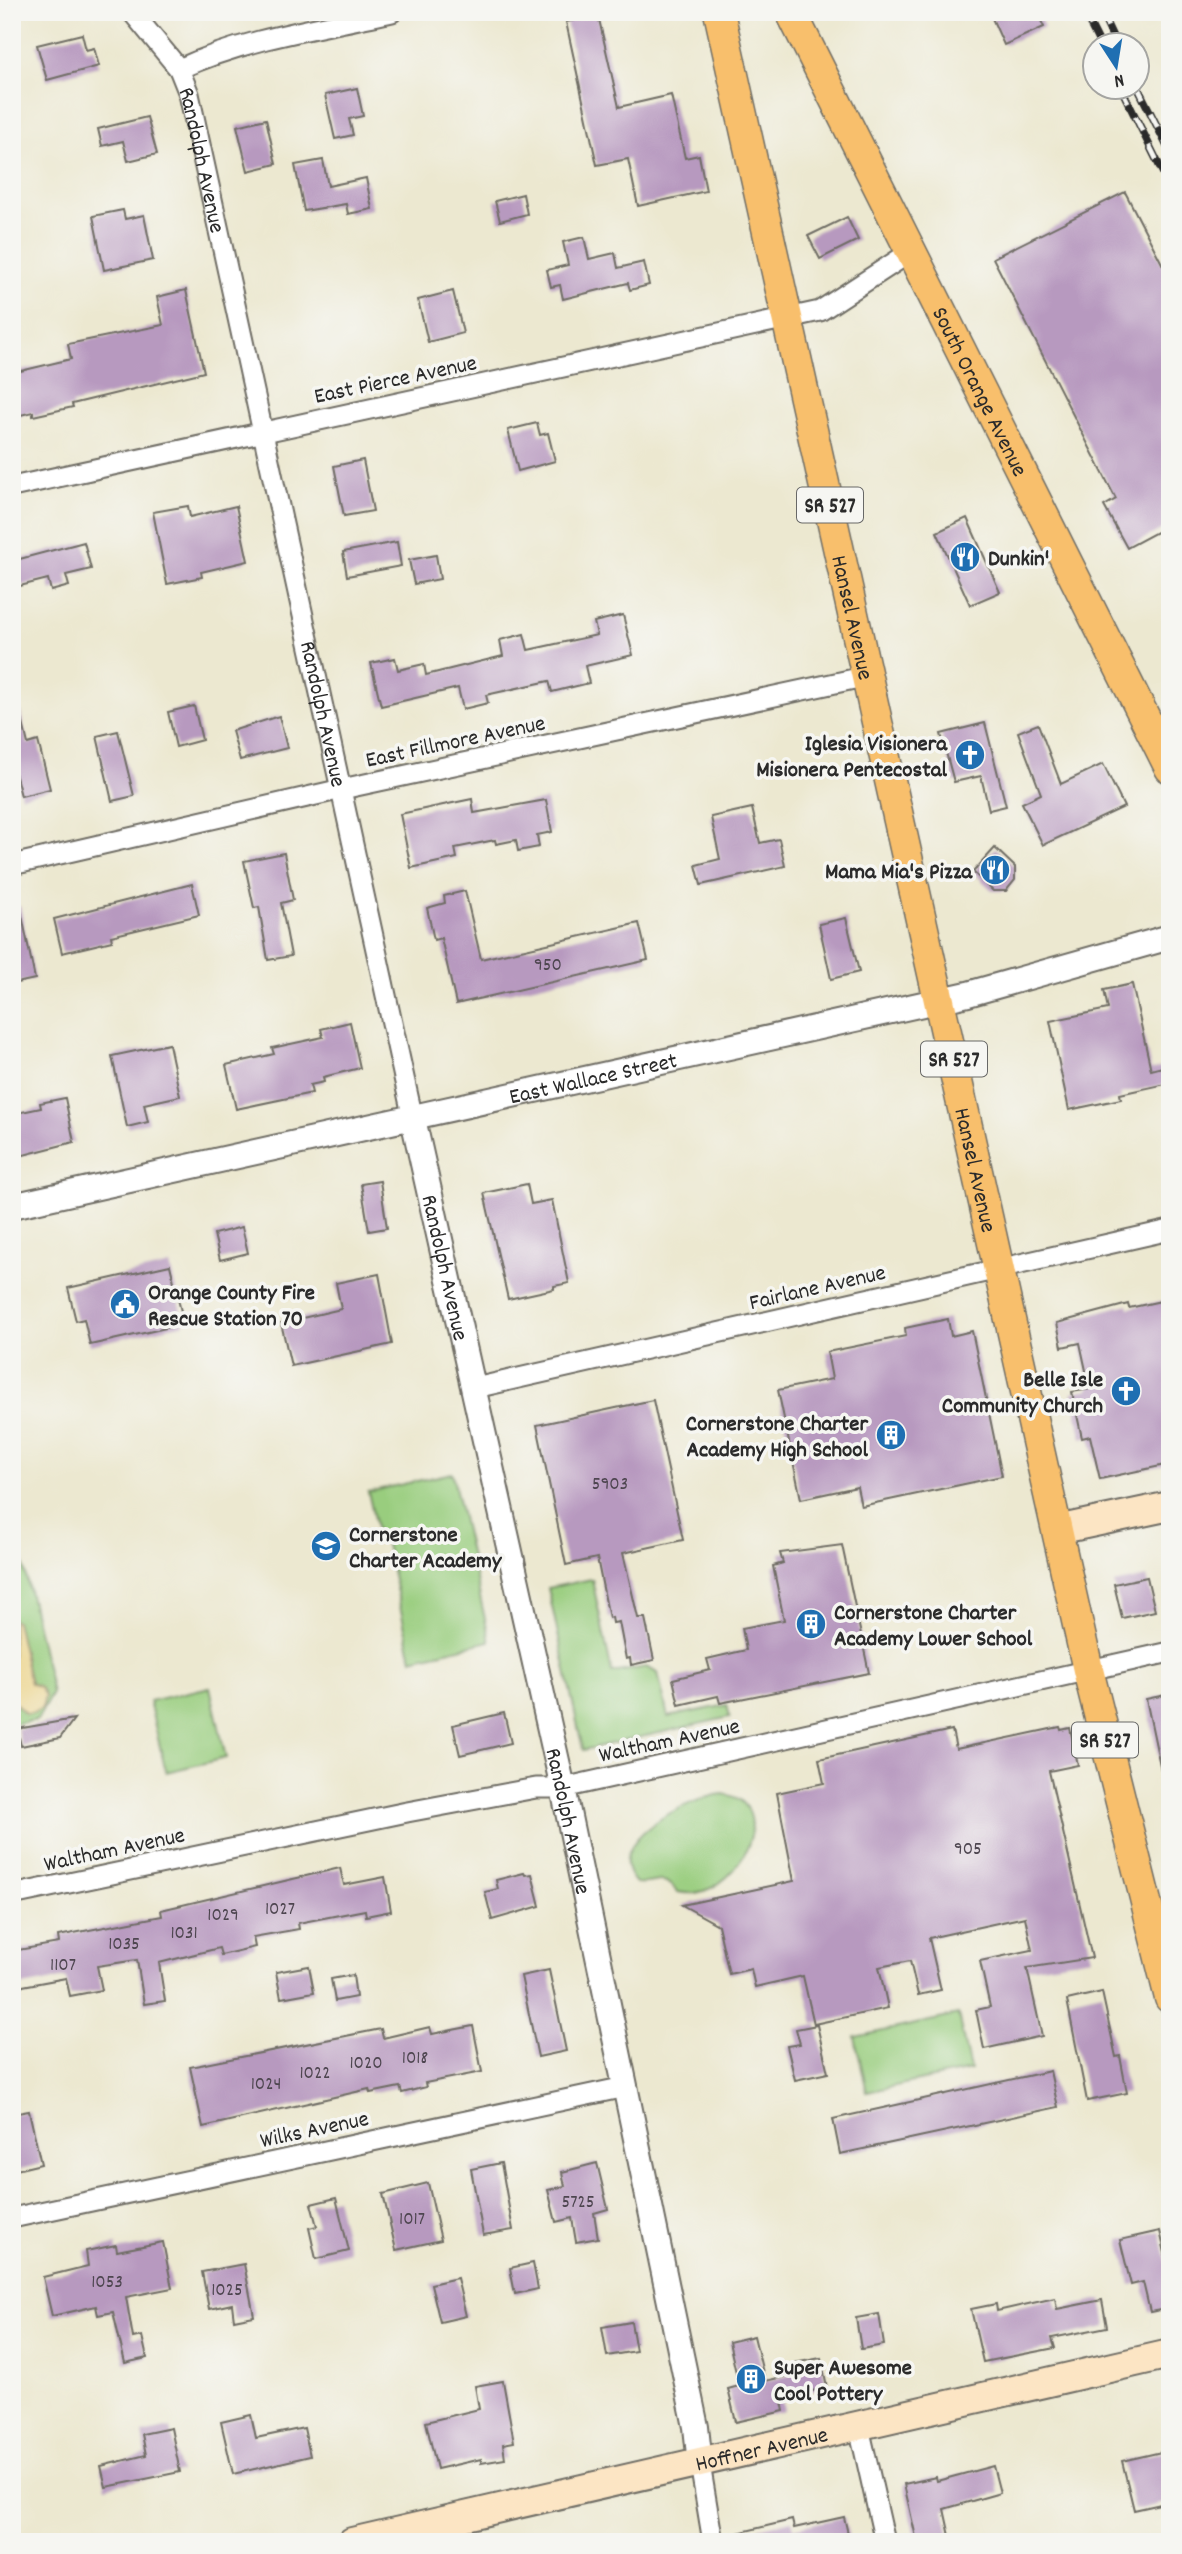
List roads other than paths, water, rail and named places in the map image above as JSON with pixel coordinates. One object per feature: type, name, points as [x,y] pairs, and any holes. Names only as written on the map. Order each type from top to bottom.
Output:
[{"type":"main road","name":"Hansel Avenue","points":[[719,12],[1088,1670],[1170,1998]]},
{"type":"main road","name":"South Orange Avenue","points":[[791,12],[1170,768]]},
{"type":"main road","points":[[1057,1530],[1170,1506]]},
{"type":"main road","name":"Hoffner Avenue","points":[[352,2542],[427,2533],[700,2464],[1170,2354]]},
{"type":"street","name":"Randolph Avenue","points":[[132,12],[179,69],[189,94],[413,1119],[564,1788],[696,2427],[713,2542]]},
{"type":"street","points":[[179,69],[209,55],[244,45],[392,12]]},
{"type":"street","name":"East Pierce Avenue","points":[[12,487],[820,311],[912,251]]},
{"type":"street","name":"East Fillmore Avenue","points":[[12,865],[342,789],[868,676]]},
{"type":"street","name":"East Wallace Street","points":[[12,1206],[941,1000],[1076,966],[1170,937]]},
{"type":"street","name":"Fairlane Avenue","points":[[475,1388],[1001,1271],[1170,1230]]},
{"type":"street","name":"Waltham Avenue","points":[[12,1895],[407,1812],[536,1788],[564,1788],[1170,1653]]},
{"type":"street","name":"Wilks Avenue","points":[[12,2218],[625,2087]]},
{"type":"street","points":[[859,2427],[885,2542]]},
{"type":"railway","points":[[1084,12],[1094,32]]},
{"type":"railway","points":[[1101,12],[1110,32]]},
{"type":"railway","points":[[1128,102],[1170,187]]},
{"type":"railway","points":[[1145,102],[1170,152]]},
{"type":"place","name":"Dunkin'","points":[[965,557]]},
{"type":"place","name":"Iglesia Visionera Misionera Pentecostal","points":[[970,755]]},
{"type":"place","name":"Mama Mia's Pizza","points":[[995,870]]},
{"type":"place","name":"Orange County Fire Rescue Station 70","points":[[125,1304]]},
{"type":"place","name":"Belle Isle Community Church","points":[[1126,1391]]},
{"type":"place","name":"Cornerstone Charter Academy High School","points":[[891,1435]]},
{"type":"place","name":"Cornerstone Charter Academy","points":[[326,1546]]},
{"type":"place","name":"Cornerstone Charter Academy Lower School","points":[[811,1624]]},
{"type":"place","name":"Super Awesome Cool Pottery","points":[[751,2379]]}]
